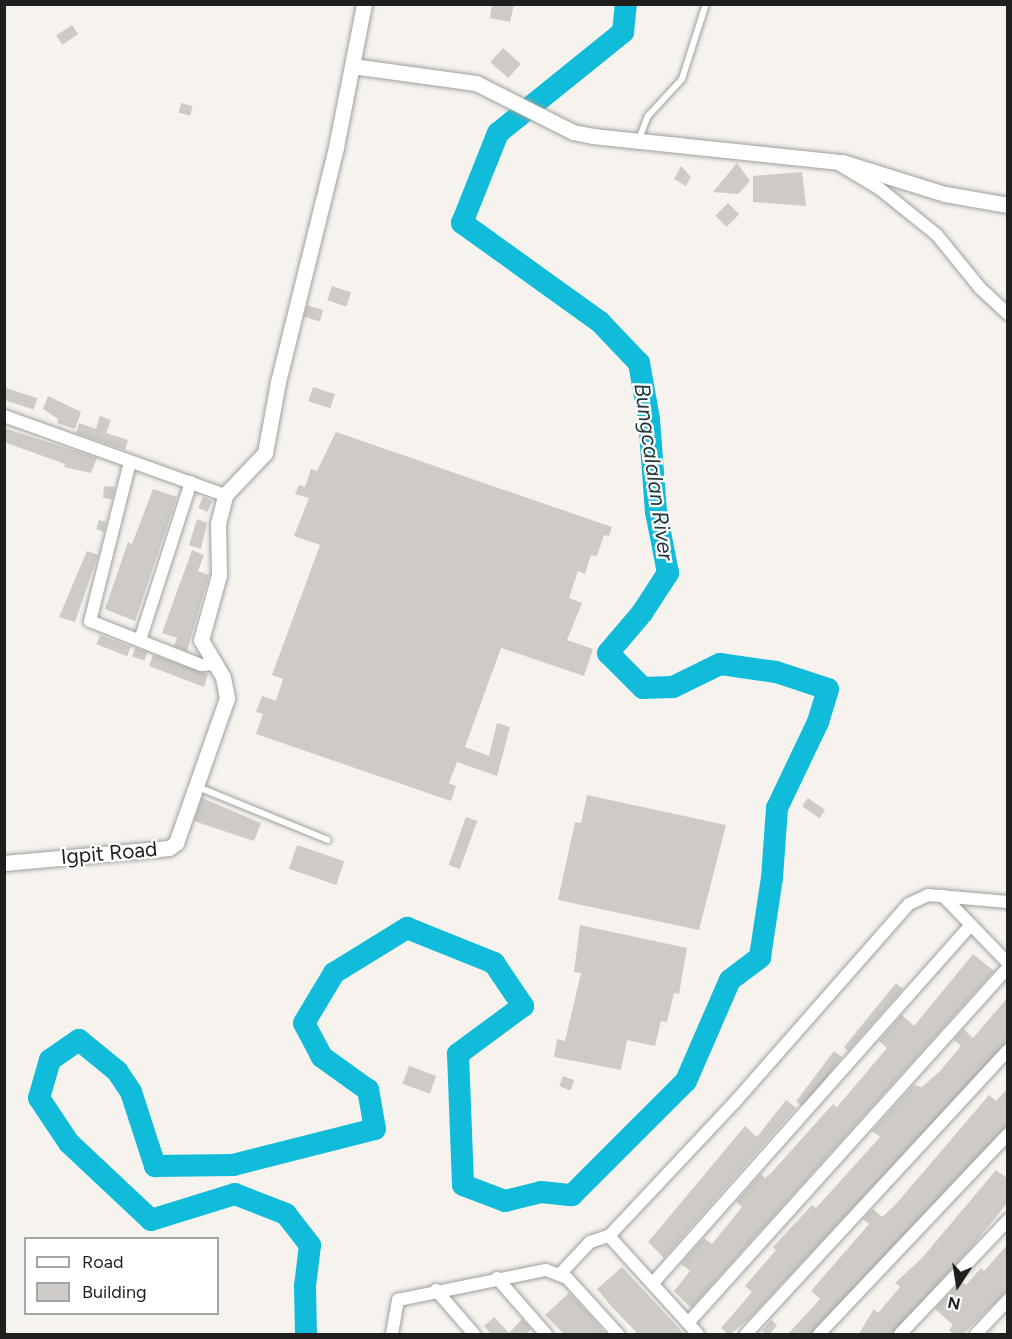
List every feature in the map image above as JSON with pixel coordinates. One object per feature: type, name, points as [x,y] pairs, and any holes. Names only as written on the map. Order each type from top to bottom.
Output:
[{"type":"street","points":[[130,462],[90,615],[96,624],[201,665],[213,664],[201,640],[219,575],[215,540],[225,495],[265,453],[278,382],[336,147],[364,4]]},
{"type":"street","points":[[352,66],[490,87],[573,132],[637,142],[833,160],[945,194],[1008,204]]},
{"type":"street","points":[[833,160],[880,189],[937,235],[980,288],[1008,314]]},
{"type":"street","points":[[4,416],[225,495]]},
{"type":"street","points":[[140,640],[191,482]]},
{"type":"street","name":"Igpit Road","points":[[4,863],[170,848],[176,843],[225,706],[225,686],[213,664]]},
{"type":"street","points":[[564,1275],[590,1242],[609,1236],[734,1103],[894,918],[918,897],[943,896],[1008,902]]},
{"type":"street","points":[[943,896],[1008,963]]},
{"type":"street","points":[[653,1283],[970,926]]},
{"type":"street","points":[[688,1323],[1008,968]]},
{"type":"street","points":[[746,1335],[1008,1050]]},
{"type":"street","points":[[819,1335],[1008,1134]]},
{"type":"street","points":[[900,1335],[1008,1220]]},
{"type":"street","points":[[609,1236],[698,1335]]},
{"type":"street","points":[[394,1332],[398,1299],[546,1270],[564,1275],[618,1335]]},
{"type":"street","points":[[497,1278],[546,1335]]},
{"type":"street","points":[[436,1290],[474,1335]]},
{"type":"street","points":[[976,1335],[1008,1300]]},
{"type":"lane","points":[[637,142],[648,116],[682,80],[706,4]]},
{"type":"lane","points":[[196,787],[328,840]]},
{"type":"building","points":[[492,4],[514,4],[510,22],[490,18]]},
{"type":"building","points":[[72,25],[78,34],[62,45],[56,36]]},
{"type":"building","points":[[503,48],[521,64],[508,78],[490,62]]},
{"type":"building","points":[[181,103],[193,106],[190,116],[179,113]]},
{"type":"building","points":[[737,163],[750,181],[738,194],[713,192]]},
{"type":"building","points":[[681,166],[691,177],[686,186],[674,179]]},
{"type":"building","points":[[802,172],[806,206],[753,202],[753,176]]},
{"type":"building","points":[[728,203],[739,214],[727,227],[715,216]]},
{"type":"building","points":[[332,286],[351,292],[346,306],[327,300]]},
{"type":"building","points":[[307,305],[323,310],[320,321],[303,316]]},
{"type":"building","points":[[313,387],[335,394],[330,408],[308,401]]},
{"type":"building","points":[[6,388],[37,398],[34,410],[4,400]]},
{"type":"building","points":[[48,396],[81,412],[75,429],[57,423],[58,419],[43,409]]},
{"type":"building","points":[[100,416],[111,420],[106,433],[128,440],[125,450],[76,433],[79,423],[96,429]]},
{"type":"building","points":[[4,428],[97,458],[91,473],[64,467],[65,464],[4,442]]},
{"type":"building","points":[[336,432],[612,527],[609,536],[604,535],[597,556],[591,555],[585,574],[578,571],[569,598],[582,603],[567,640],[593,649],[584,676],[501,648],[465,747],[489,756],[497,723],[510,727],[497,776],[457,762],[449,783],[456,786],[451,801],[256,734],[263,714],[256,712],[262,696],[276,701],[283,679],[272,675],[320,545],[294,536],[309,498],[295,494],[299,485],[305,487],[311,469],[317,471]]},
{"type":"building","points":[[104,486],[115,487],[112,499],[103,498]]},
{"type":"building","points":[[153,489],[177,497],[135,621],[105,609],[128,542],[132,544]]},
{"type":"building","points":[[203,497],[212,501],[207,512],[198,508]]},
{"type":"building","points":[[197,519],[207,523],[201,549],[189,545]]},
{"type":"building","points":[[99,520],[106,522],[104,532],[96,529]]},
{"type":"building","points":[[192,550],[204,555],[198,571],[209,575],[187,651],[174,646],[177,638],[162,633]]},
{"type":"building","points":[[87,551],[98,555],[75,622],[59,617]]},
{"type":"building","points":[[100,635],[131,647],[127,656],[96,644]]},
{"type":"building","points":[[135,648],[147,652],[145,661],[132,657]]},
{"type":"building","points":[[153,655],[208,674],[204,687],[149,666]]},
{"type":"building","points":[[587,795],[726,825],[699,930],[558,900],[575,822],[581,823]]},
{"type":"building","points":[[202,798],[261,823],[254,841],[194,821]]},
{"type":"building","points":[[808,798],[825,810],[819,818],[802,806]]},
{"type":"building","points":[[466,817],[477,821],[460,869],[449,865]]},
{"type":"building","points":[[297,845],[344,861],[336,885],[289,869]]},
{"type":"building","points":[[580,925],[687,948],[679,994],[674,993],[667,1022],[661,1021],[655,1046],[627,1040],[621,1070],[554,1057],[557,1039],[565,1041],[581,973],[574,972]]},
{"type":"building","points":[[973,954],[994,971],[691,1308],[674,1291],[690,1271],[681,1264],[704,1238],[712,1244],[742,1207],[736,1202],[761,1174],[765,1178],[771,1173],[833,1104],[837,1107],[887,1048],[879,1041],[902,1015],[914,1026]]},
{"type":"building","points":[[896,983],[903,989],[848,1051],[844,1047]]},
{"type":"building","points":[[1008,997],[1008,1042],[749,1319],[729,1335],[721,1328],[752,1292],[745,1286],[776,1250],[773,1247],[812,1205],[816,1208],[880,1137],[872,1131],[914,1085],[922,1087],[940,1071],[961,1046],[954,1040],[964,1029],[973,1038]]},
{"type":"building","points":[[834,1051],[842,1057],[804,1107],[796,1101]]},
{"type":"building","points":[[409,1066],[436,1076],[430,1094],[403,1084]]},
{"type":"building","points":[[563,1076],[574,1080],[571,1090],[559,1086]]},
{"type":"building","points":[[1008,1088],[1007,1126],[811,1335],[787,1335],[820,1299],[811,1291],[869,1224],[863,1219],[873,1209],[882,1217],[896,1204],[989,1095],[996,1101]]},
{"type":"building","points":[[786,1100],[796,1108],[664,1258],[648,1242],[745,1126],[757,1137]]},
{"type":"building","points":[[996,1170],[1008,1179],[1008,1202],[974,1244],[892,1335],[858,1335],[874,1309],[878,1313],[900,1287],[895,1283],[922,1258]]},
{"type":"building","points":[[1008,1244],[1008,1290],[962,1335],[955,1335],[949,1330],[953,1325],[935,1309],[961,1281],[966,1285],[981,1268],[984,1271]]},
{"type":"building","points":[[622,1267],[684,1335],[639,1335],[611,1306],[597,1289]]},
{"type":"building","points":[[569,1293],[607,1335],[565,1335],[545,1315]]},
{"type":"building","points":[[494,1317],[509,1333],[522,1319],[531,1329],[525,1335],[492,1335],[484,1326]]},
{"type":"building","points":[[771,1320],[777,1325],[770,1334],[762,1331]]},
{"type":"waterway","name":"Bungcalalan River","points":[[306,1334],[305,1286],[310,1245],[286,1214],[235,1194],[151,1220],[69,1143],[39,1098],[50,1060],[79,1040],[117,1071],[131,1092],[155,1166],[233,1165],[375,1129],[368,1090],[322,1057],[304,1023],[334,973],[407,928],[494,963],[523,1006],[458,1054],[463,1185],[505,1201],[541,1192],[572,1195],[686,1081],[730,980],[760,957],[772,878],[777,808],[818,722],[828,689],[776,672],[720,664],[673,687],[643,688],[608,653],[642,613],[668,573],[656,512],[649,419],[639,363],[600,322],[462,223],[498,133],[623,32],[626,4]]}]
